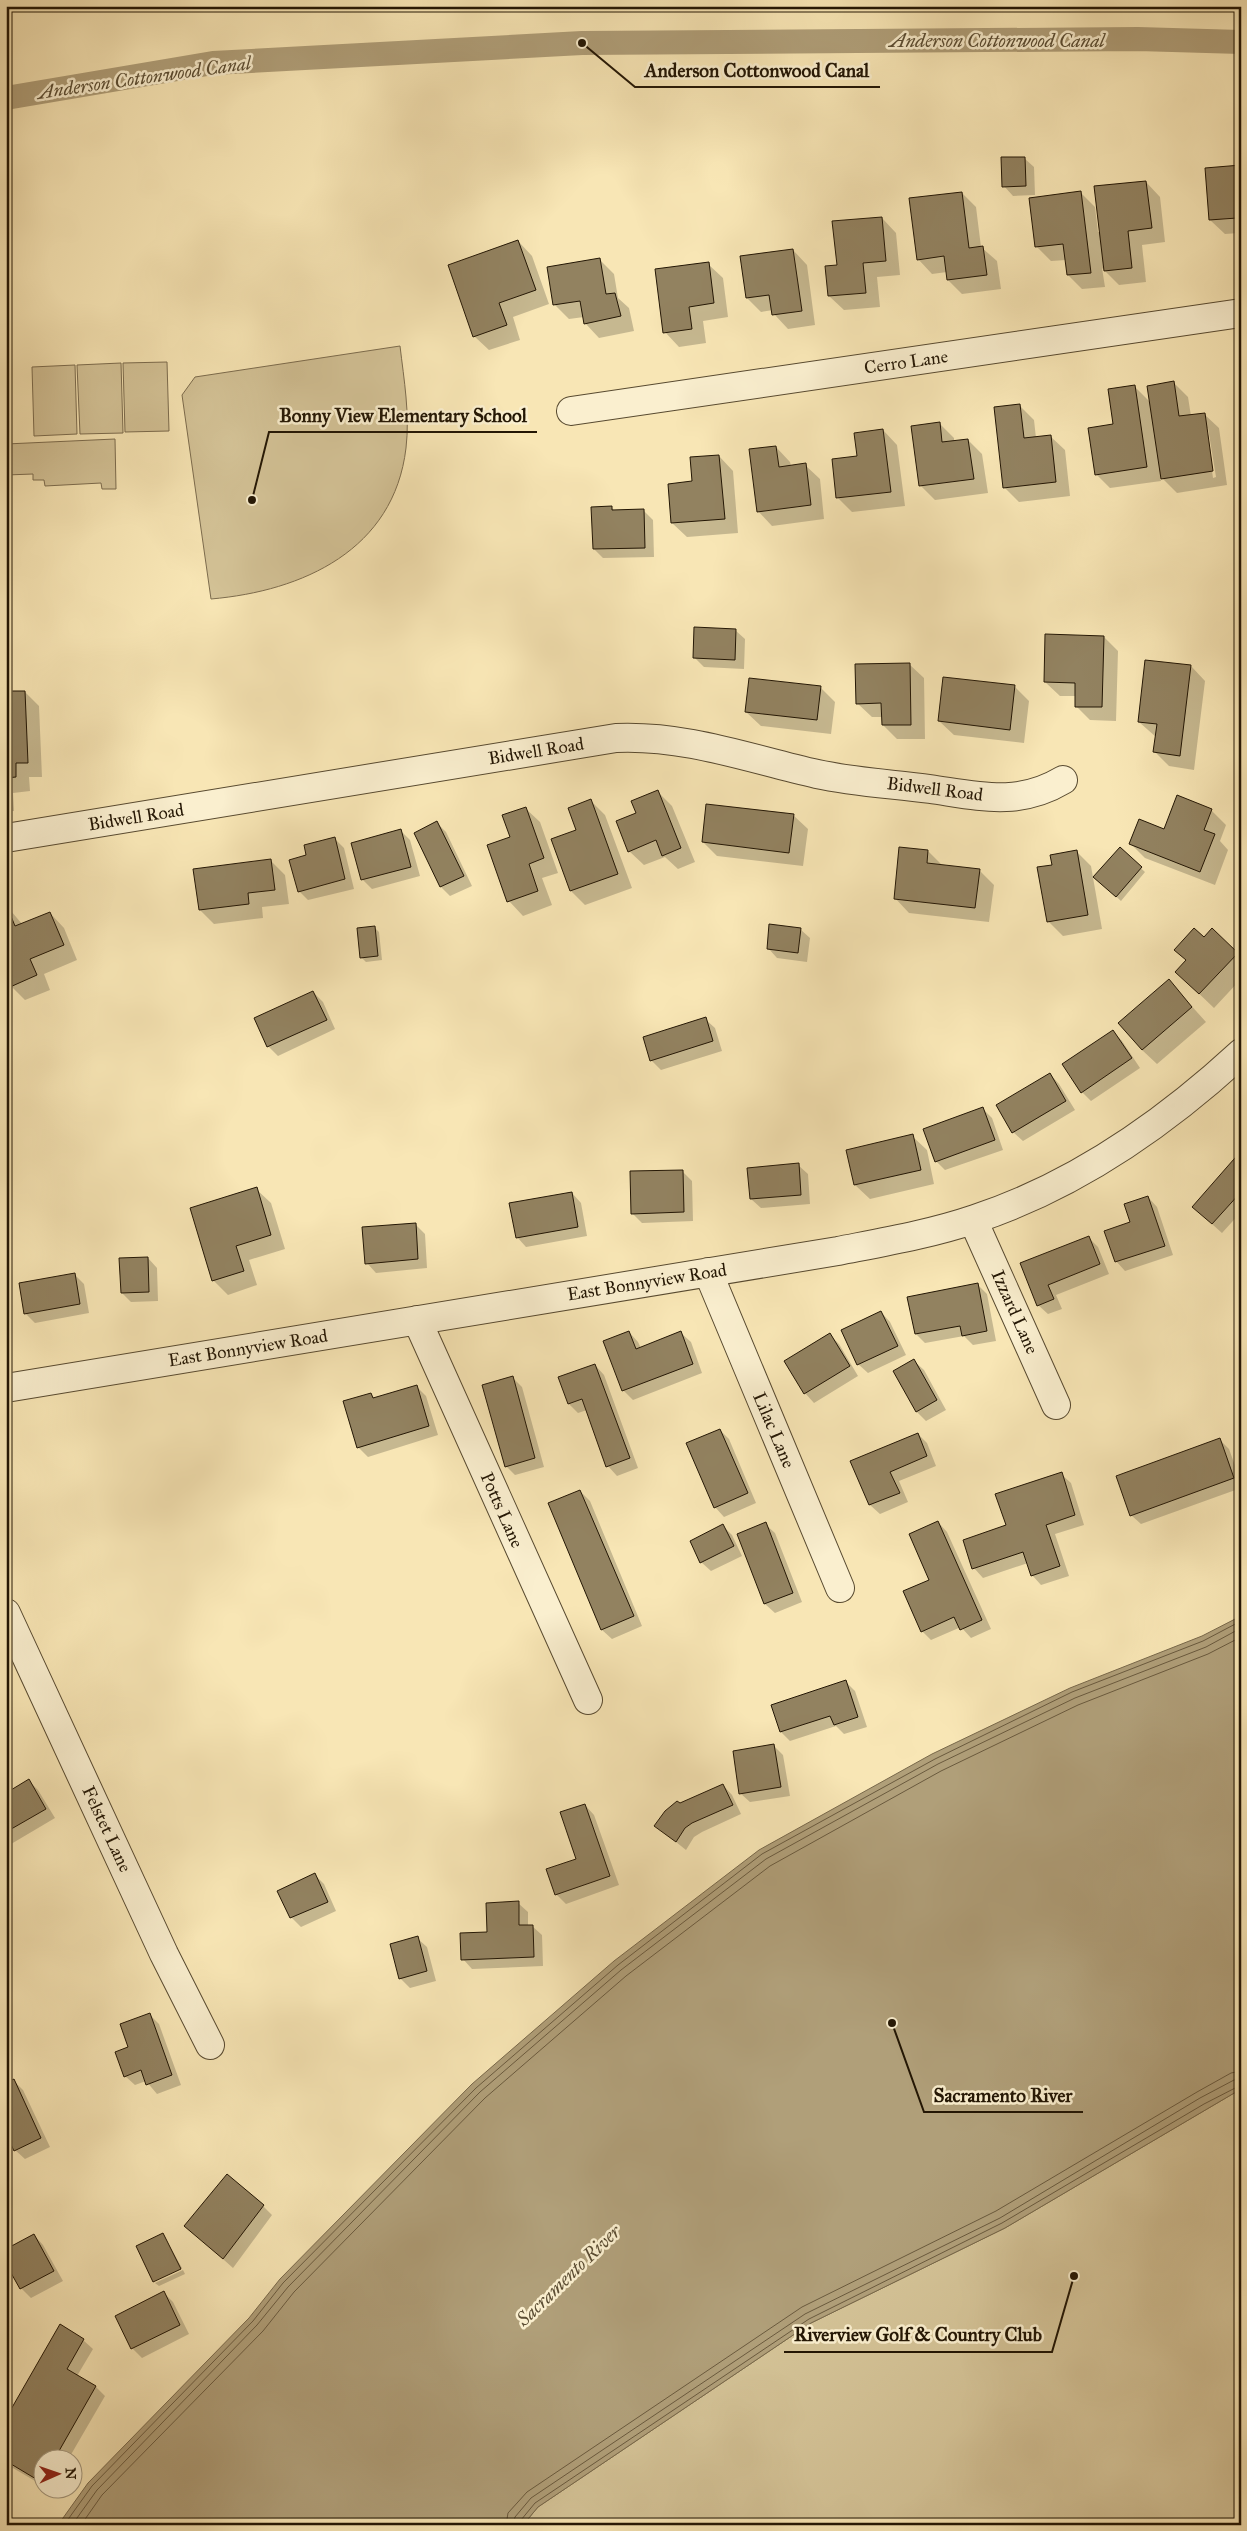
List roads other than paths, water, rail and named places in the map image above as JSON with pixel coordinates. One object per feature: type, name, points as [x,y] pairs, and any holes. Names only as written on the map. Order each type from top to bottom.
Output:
[{"type":"street","name":"Cerro Lane","points":[[571,411],[1241,313]]},
{"type":"street","name":"Bidwell Road","points":[[6,838],[625,738],[679,740],[818,774],[982,795],[1018,798],[1049,789],[1063,780]]},
{"type":"street","name":"East Bonnyview Road","points":[[6,1388],[895,1240],[973,1220],[1023,1201],[1101,1160],[1159,1122],[1212,1080],[1241,1053]]},
{"type":"street","name":"Izzard Lane","points":[[973,1220],[1056,1405]]},
{"type":"street","name":"Lilac Lane","points":[[708,1272],[840,1588]]},
{"type":"street","name":"Potts Lane","points":[[417,1320],[588,1700]]},
{"type":"street","name":"Felstet Lane","points":[[6,1613],[164,1954],[210,2045]]},
{"type":"water","name":"Sacramento River","points":[[1241,1616],[1241,2089],[1005,2228],[811,2323],[538,2507],[523,2525],[58,2525],[77,2498],[82,2498],[82,2491],[88,2483],[249,2318],[280,2279],[472,2084],[614,1961],[759,1850],[932,1754],[1070,1688],[1202,1636]]},
{"type":"waterway","name":"Anderson Cottonwood Canal","points":[[6,98],[213,63],[582,43],[1138,39],[1241,42]]},
{"type":"place","name":"Anderson Cottonwood Canal","points":[[582,43]]},
{"type":"place","name":"Bonny View Elementary School","points":[[252,500]]},
{"type":"place","name":"Sacramento River","points":[[892,2023]]},
{"type":"place","name":"Riverview Golf & Country Club","points":[[1074,2276]]}]
